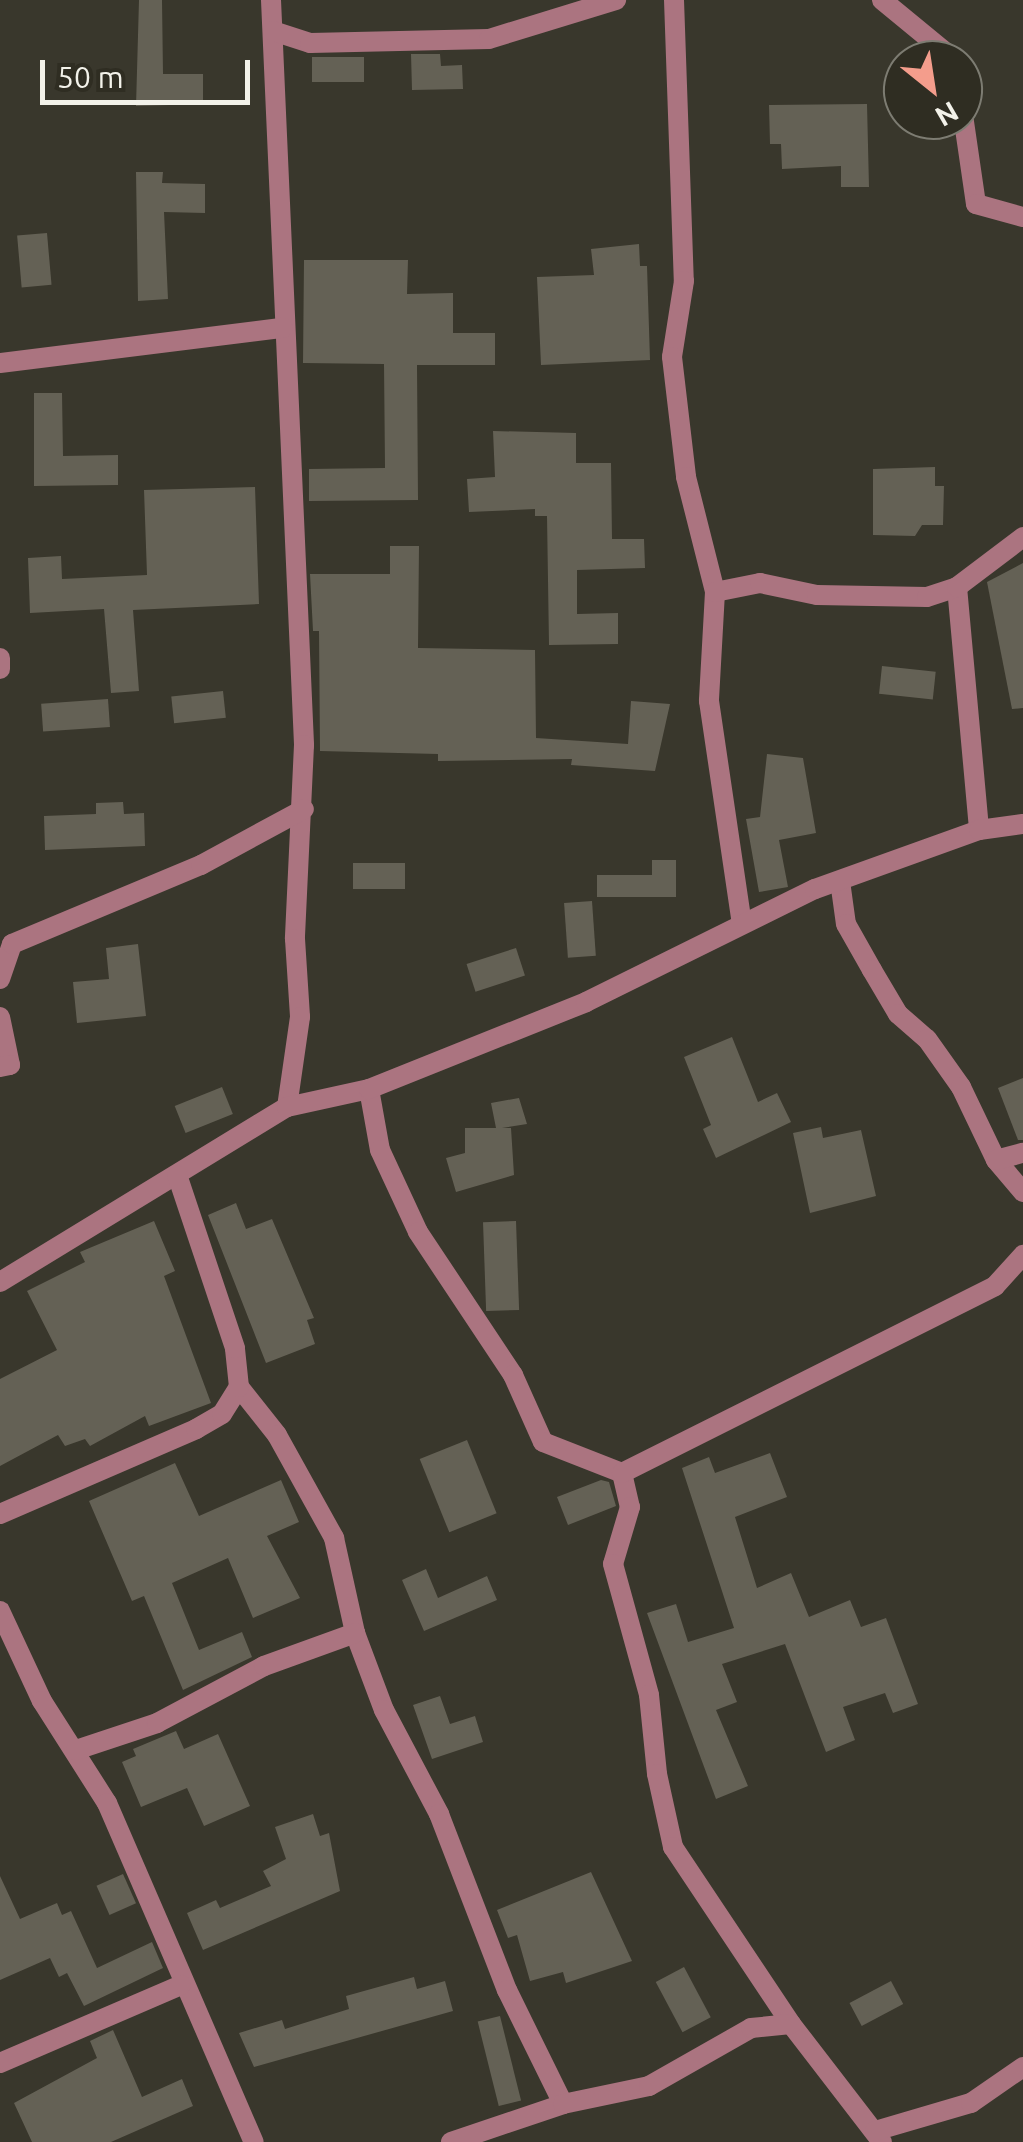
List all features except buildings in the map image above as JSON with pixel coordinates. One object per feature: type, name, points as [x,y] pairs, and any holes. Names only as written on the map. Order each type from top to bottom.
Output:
[{"type":"street","points":[[271,0],[304,809],[295,939],[300,1017],[287,1107]]},
{"type":"street","points":[[273,30],[310,44],[490,39],[616,0]]},
{"type":"street","points":[[674,0],[684,281],[672,357],[686,477],[715,592],[708,700],[742,924]]},
{"type":"street","points":[[882,0],[931,40]]},
{"type":"street","points":[[967,140],[976,204],[1023,217]]},
{"type":"street","points":[[0,363],[283,328]]},
{"type":"street","points":[[715,592],[760,583],[817,596],[926,597],[957,587],[1023,538]]},
{"type":"street","points":[[957,587],[979,830]]},
{"type":"street","points":[[0,658],[0,669]]},
{"type":"street","points":[[0,979],[12,944],[201,865],[304,809]]},
{"type":"street","points":[[0,1282],[287,1107],[369,1089],[586,1002],[840,880],[979,830],[1023,824]]},
{"type":"street","points":[[840,880],[846,924],[872,970],[898,1014],[927,1039],[961,1087],[996,1160],[1023,1192]]},
{"type":"street","points":[[0,1017],[10,1064],[0,1067]]},
{"type":"street","points":[[369,1089],[380,1150],[418,1232],[512,1375],[543,1442],[622,1473],[995,1286],[1023,1255]]},
{"type":"street","points":[[996,1160],[1023,1153]]},
{"type":"street","points":[[177,1175],[235,1348],[238,1387],[276,1435],[334,1538],[355,1633],[384,1710],[439,1814],[507,1990],[563,2104]]},
{"type":"street","points":[[0,1514],[196,1429],[222,1414],[238,1387]]},
{"type":"street","points":[[622,1473],[630,1507],[613,1564],[649,1695],[673,1847],[791,2024],[878,2137],[971,2102],[1023,2067]]},
{"type":"street","points":[[0,1612],[42,1702],[76,1750],[136,1866],[182,1985],[254,2142]]},
{"type":"street","points":[[76,1750],[157,1722],[264,1666],[355,1633]]},
{"type":"street","points":[[0,2064],[182,1985]]},
{"type":"street","points":[[452,2142],[563,2104],[648,2086],[751,2028],[791,2024]]}]
